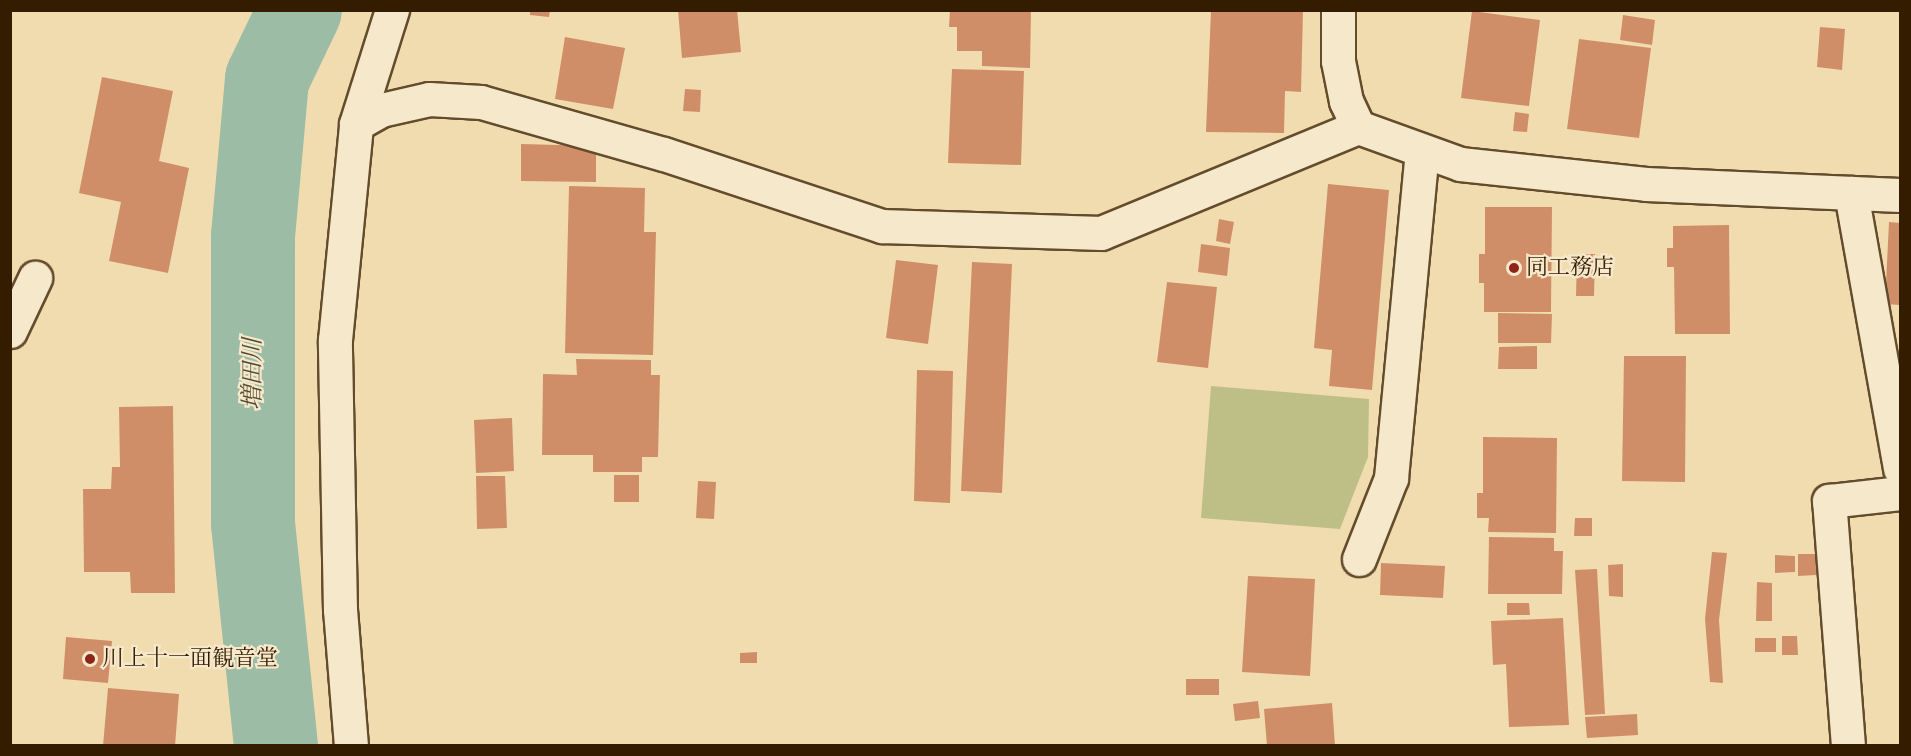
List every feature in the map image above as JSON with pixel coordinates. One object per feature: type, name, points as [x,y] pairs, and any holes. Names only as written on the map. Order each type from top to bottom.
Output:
[{"type":"street","points":[[351,746],[340,610],[335,340],[356,124],[392,10]]},
{"type":"street","points":[[1338,10],[1338,62],[1346,100],[1358,127]]},
{"type":"street","points":[[356,124],[381,110],[429,99],[481,102],[664,154],[882,226],[1101,233],[1358,127],[1460,164],[1646,184],[1900,195]]},
{"type":"street","points":[[1359,559],[1391,478],[1422,152]]},
{"type":"street","points":[[1851,193],[1900,469]]},
{"type":"street","points":[[10,331],[35,279]]},
{"type":"street","points":[[1848,746],[1829,501],[1900,493]]},
{"type":"green space","points":[[1211,386],[1369,399],[1368,457],[1340,529],[1201,518]]},
{"type":"building","points":[[530,10],[550,10],[549,17],[530,15]]},
{"type":"building","points":[[678,10],[737,10],[741,52],[682,58]]},
{"type":"building","points":[[950,10],[1031,10],[1030,68],[982,66],[982,51],[957,51],[957,27],[949,27]]},
{"type":"building","points":[[1211,10],[1303,10],[1301,92],[1285,91],[1284,133],[1206,132]]},
{"type":"building","points":[[1472,11],[1540,20],[1529,106],[1461,98]]},
{"type":"building","points":[[1623,15],[1655,20],[1652,45],[1620,40]]},
{"type":"building","points":[[1820,27],[1845,29],[1842,70],[1817,67]]},
{"type":"building","points":[[565,37],[625,48],[613,109],[555,99]]},
{"type":"building","points":[[1579,39],[1651,48],[1639,138],[1567,129]]},
{"type":"building","points":[[952,69],[1024,71],[1021,165],[948,163]]},
{"type":"building","points":[[102,77],[173,91],[159,161],[189,168],[168,273],[109,261],[121,202],[79,193]]},
{"type":"building","points":[[685,89],[701,90],[700,112],[683,111]]},
{"type":"building","points":[[1515,112],[1529,114],[1527,132],[1513,131]]},
{"type":"building","points":[[521,144],[596,146],[596,182],[521,181]]},
{"type":"building","points":[[1328,184],[1389,190],[1372,390],[1329,386],[1332,350],[1314,348]]},
{"type":"building","points":[[569,186],[645,188],[644,232],[656,232],[653,355],[565,353]]},
{"type":"building","points":[[1485,207],[1552,207],[1551,312],[1484,312],[1484,283],[1479,283],[1479,254],[1485,254]]},
{"type":"building","points":[[1219,219],[1234,222],[1230,244],[1216,241]]},
{"type":"building","points":[[1889,222],[1900,223],[1900,305],[1885,304]]},
{"type":"building","points":[[1729,225],[1730,334],[1675,334],[1674,267],[1667,267],[1667,248],[1673,248],[1673,226]]},
{"type":"building","points":[[1201,244],[1230,248],[1227,276],[1198,272]]},
{"type":"building","points":[[1577,254],[1595,254],[1594,296],[1576,296]]},
{"type":"building","points":[[896,260],[938,265],[928,344],[886,338]]},
{"type":"building","points":[[972,262],[1012,264],[1002,493],[961,491]]},
{"type":"building","points":[[1167,282],[1217,287],[1208,368],[1157,362]]},
{"type":"building","points":[[1498,313],[1552,314],[1551,343],[1498,343]]},
{"type":"building","points":[[1537,346],[1537,369],[1498,369],[1499,347]]},
{"type":"building","points":[[1624,356],[1686,356],[1685,482],[1622,481]]},
{"type":"building","points":[[576,359],[651,360],[651,375],[660,375],[658,457],[642,457],[642,472],[593,472],[593,455],[542,455],[543,374],[577,375]]},
{"type":"building","points":[[917,370],[953,371],[950,503],[914,501]]},
{"type":"building","points":[[173,406],[175,593],[131,593],[130,572],[84,572],[83,489],[111,489],[112,467],[120,467],[119,407]]},
{"type":"building","points":[[512,418],[514,471],[476,473],[474,420]]},
{"type":"building","points":[[1483,437],[1557,438],[1556,533],[1488,532],[1489,518],[1477,518],[1477,493],[1483,493]]},
{"type":"building","points":[[614,475],[639,475],[639,502],[614,502]]},
{"type":"building","points":[[476,476],[505,476],[507,528],[477,529]]},
{"type":"building","points":[[698,481],[716,482],[714,519],[696,518]]},
{"type":"building","points":[[1575,518],[1592,518],[1592,536],[1574,536]]},
{"type":"building","points":[[1489,537],[1554,538],[1554,551],[1563,551],[1562,594],[1488,594]]},
{"type":"building","points":[[1712,552],[1727,553],[1719,620],[1723,683],[1710,682],[1705,619]]},
{"type":"building","points":[[1798,554],[1816,554],[1816,575],[1798,576]]},
{"type":"building","points":[[1775,555],[1795,556],[1795,572],[1775,573]]},
{"type":"building","points":[[1381,563],[1445,566],[1443,598],[1380,595]]},
{"type":"building","points":[[1623,564],[1623,597],[1609,596],[1608,565]]},
{"type":"building","points":[[1597,569],[1605,714],[1585,715],[1575,570]]},
{"type":"building","points":[[1248,576],[1315,579],[1310,676],[1242,672]]},
{"type":"building","points":[[1757,582],[1772,583],[1772,621],[1756,621]]},
{"type":"building","points":[[1507,603],[1529,603],[1530,615],[1507,615]]},
{"type":"building","points":[[1563,618],[1569,725],[1509,727],[1506,664],[1493,665],[1491,621]]},
{"type":"building","points":[[1782,636],[1797,636],[1798,655],[1782,655]]},
{"type":"building","points":[[66,637],[112,641],[108,683],[63,679]]},
{"type":"building","points":[[1755,638],[1776,638],[1776,652],[1755,652]]},
{"type":"building","points":[[757,652],[757,663],[740,663],[740,653]]},
{"type":"building","points":[[1186,679],[1219,679],[1219,695],[1186,695]]},
{"type":"building","points":[[108,688],[179,694],[175,746],[103,746]]},
{"type":"building","points":[[1258,701],[1260,718],[1235,721],[1233,704]]},
{"type":"building","points":[[1332,703],[1335,746],[1267,746],[1264,709]]},
{"type":"building","points":[[1637,714],[1638,735],[1587,738],[1585,717]]},
{"type":"waterway","name":"増田川","points":[[276,746],[253,523],[253,236],[267,79],[300,10]]},
{"type":"place","name":"同工務店","points":[[1514,268]]},
{"type":"place","name":"川上十一面観音堂","points":[[90,659]]}]
